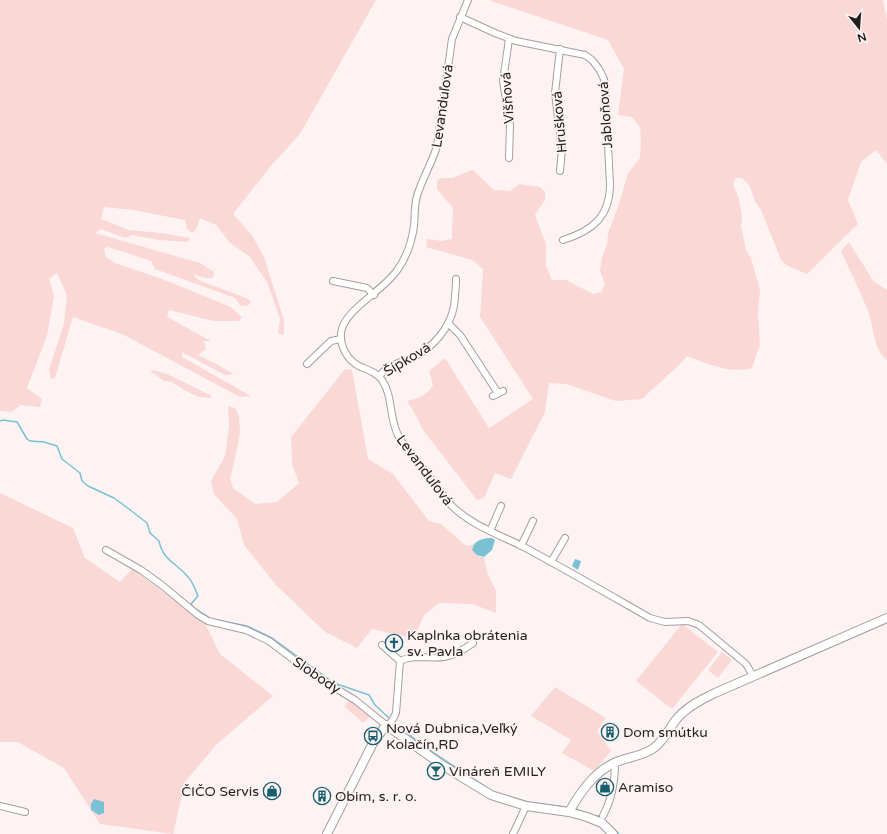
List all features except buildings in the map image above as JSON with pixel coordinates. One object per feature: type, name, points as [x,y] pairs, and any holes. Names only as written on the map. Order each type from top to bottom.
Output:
[{"type":"street","name":"Levanduľová","points":[[341,339],[343,327],[351,313],[389,281],[403,262],[410,243],[416,199],[431,165],[437,146],[452,39],[468,0]]},
{"type":"street","name":"Jabloňová","points":[[460,17],[509,39],[585,55],[596,64],[602,73],[605,86],[610,184],[607,205],[597,222],[581,234],[563,240]]},
{"type":"street","name":"Višňová","points":[[509,39],[503,81],[510,125],[509,158]]},
{"type":"street","name":"Hrušková","points":[[560,50],[555,93],[562,150],[560,171]]},
{"type":"street","name":"Šípková","points":[[379,376],[389,366],[412,358],[426,350],[440,337],[448,323],[454,306],[456,279]]},
{"type":"street","points":[[333,280],[367,288],[374,295]]},
{"type":"street","points":[[448,323],[460,335],[498,393]]},
{"type":"street","points":[[307,364],[331,340],[341,339],[345,352],[351,360],[379,376]]},
{"type":"street","name":"Levanduľová","points":[[379,376],[386,388],[395,428],[404,445],[458,512],[468,520],[522,546],[650,618],[665,622],[688,621],[698,625],[746,664],[753,676]]},
{"type":"street","points":[[490,531],[502,506]]},
{"type":"street","points":[[522,546],[533,521]]},
{"type":"street","points":[[551,562],[565,538]]},
{"type":"street","name":"Slobody","points":[[106,550],[141,570],[198,615],[208,621],[246,630],[269,641],[314,675],[356,700],[390,723],[442,765],[477,787],[495,797],[526,806],[568,812],[587,817],[602,824],[613,834]]},
{"type":"street","points":[[568,812],[587,784],[615,763],[640,756],[655,747],[684,711],[701,700],[887,618]]},
{"type":"street","points":[[400,661],[412,657],[449,656],[467,648],[473,643]]},
{"type":"street","points":[[382,645],[400,661]]},
{"type":"street","points":[[327,834],[373,743],[390,723],[396,713],[400,661]]},
{"type":"street","points":[[603,816],[608,805],[614,781],[615,763]]},
{"type":"street","points":[[0,806],[25,812]]},
{"type":"street","points":[[513,834],[526,806]]},
{"type":"shaded area","points":[[0,0],[376,0],[300,134],[270,167],[233,214],[252,235],[264,257],[284,320],[284,335],[278,333],[280,319],[267,282],[249,256],[230,243],[216,225],[200,218],[196,230],[192,233],[187,229],[185,220],[133,210],[104,207],[101,219],[129,230],[190,238],[188,242],[159,240],[132,235],[125,238],[101,229],[95,233],[200,263],[214,272],[213,278],[205,278],[193,274],[198,280],[251,301],[248,306],[241,306],[235,298],[155,269],[151,261],[108,247],[104,249],[106,257],[115,263],[162,279],[231,307],[242,317],[239,321],[214,321],[169,310],[167,317],[211,341],[204,341],[206,349],[198,355],[233,374],[225,375],[182,352],[182,357],[251,396],[240,397],[124,335],[73,317],[55,378],[51,379],[49,370],[64,323],[67,295],[57,273],[49,279],[54,296],[47,336],[27,388],[42,399],[40,407],[21,405],[11,412],[0,411]]},
{"type":"shaded area","points":[[488,0],[883,0],[887,20],[887,164],[876,150],[861,162],[848,200],[858,224],[807,274],[788,266],[781,260],[761,210],[756,203],[749,185],[742,178],[736,178],[733,184],[739,199],[742,217],[741,226],[746,250],[751,258],[760,290],[758,312],[760,345],[752,368],[743,370],[727,369],[687,356],[642,399],[616,401],[566,384],[549,383],[545,412],[511,479],[495,473],[484,498],[477,500],[423,430],[407,401],[422,396],[431,389],[433,385],[429,371],[445,358],[489,428],[533,399],[480,317],[483,269],[472,260],[426,247],[427,239],[442,241],[452,239],[453,208],[437,189],[437,180],[442,178],[452,178],[472,170],[494,190],[510,191],[519,184],[540,187],[545,192],[545,200],[535,215],[546,244],[546,266],[552,280],[566,280],[593,294],[601,292],[605,284],[600,271],[602,257],[607,244],[608,233],[619,204],[628,173],[640,158],[641,141],[640,127],[632,117],[618,115],[624,69],[608,40]]},
{"type":"shaded area","points":[[849,242],[874,282],[887,290],[887,360],[882,355],[876,344],[868,311],[841,251]]},
{"type":"shaded area","points":[[345,369],[352,370],[368,459],[393,474],[429,521],[441,524],[466,546],[474,544],[472,550],[481,557],[484,557],[487,572],[496,591],[496,613],[472,604],[439,603],[424,615],[417,631],[406,637],[372,629],[357,648],[325,632],[276,585],[244,545],[237,519],[214,494],[211,481],[225,456],[229,426],[228,406],[235,408],[239,416],[240,433],[230,479],[233,488],[255,504],[277,502],[299,483],[292,464],[291,437]]},
{"type":"shaded area","points":[[154,370],[167,374],[212,396],[211,398],[199,397],[172,382],[164,381],[150,371]]},
{"type":"shaded area","points":[[0,493],[73,528],[85,558],[120,582],[132,569],[205,623],[220,654],[273,696],[217,744],[185,782],[173,834],[100,824],[64,768],[18,742],[0,742]]},
{"type":"shaded area","points":[[682,624],[718,652],[672,709],[636,681]]},
{"type":"shaded area","points":[[722,652],[732,660],[718,678],[708,670]]},
{"type":"shaded area","points":[[555,687],[606,718],[597,731],[611,751],[594,771],[562,753],[571,740],[531,716]]},
{"type":"shaded area","points":[[351,699],[369,714],[369,717],[363,723],[344,706]]},
{"type":"water","points":[[492,538],[495,540],[492,550],[484,557],[477,555],[472,550],[474,545],[479,540]]},
{"type":"water","points":[[575,559],[581,561],[578,570],[572,566]]},
{"type":"water","points":[[94,799],[104,802],[104,813],[99,815],[91,810],[91,804]]},
{"type":"waterway","points":[[0,421],[17,422],[27,439],[30,441],[44,442],[57,446],[62,459],[80,473],[82,481],[88,486],[114,498],[147,523],[150,533],[159,541],[161,548],[167,557],[184,572],[193,583],[198,596],[191,604],[194,608],[208,617]]},
{"type":"waterway","points":[[217,620],[247,626],[272,638],[334,683],[369,695],[375,705],[390,719]]},
{"type":"waterway","points":[[393,721],[427,748],[486,787]]},
{"type":"waterway","points":[[504,795],[528,802],[565,807]]},
{"type":"waterway","points":[[576,809],[595,816],[600,816]]},
{"type":"waterway","points":[[603,819],[619,834]]},
{"type":"place","name":"Kaplnka obrátenia sv. Pavla","points":[[394,643]]},
{"type":"place","name":"Dom smútku","points":[[610,732]]},
{"type":"place","name":"Nová Dubnica,Veľký Kolačín,RD","points":[[373,736]]},
{"type":"place","name":"Vináreň EMILY","points":[[436,771]]},
{"type":"place","name":"Aramiso","points":[[605,787]]},
{"type":"place","name":"ČIČO Servis","points":[[272,791]]},
{"type":"place","name":"Obim, s. r. o.","points":[[322,796]]}]
